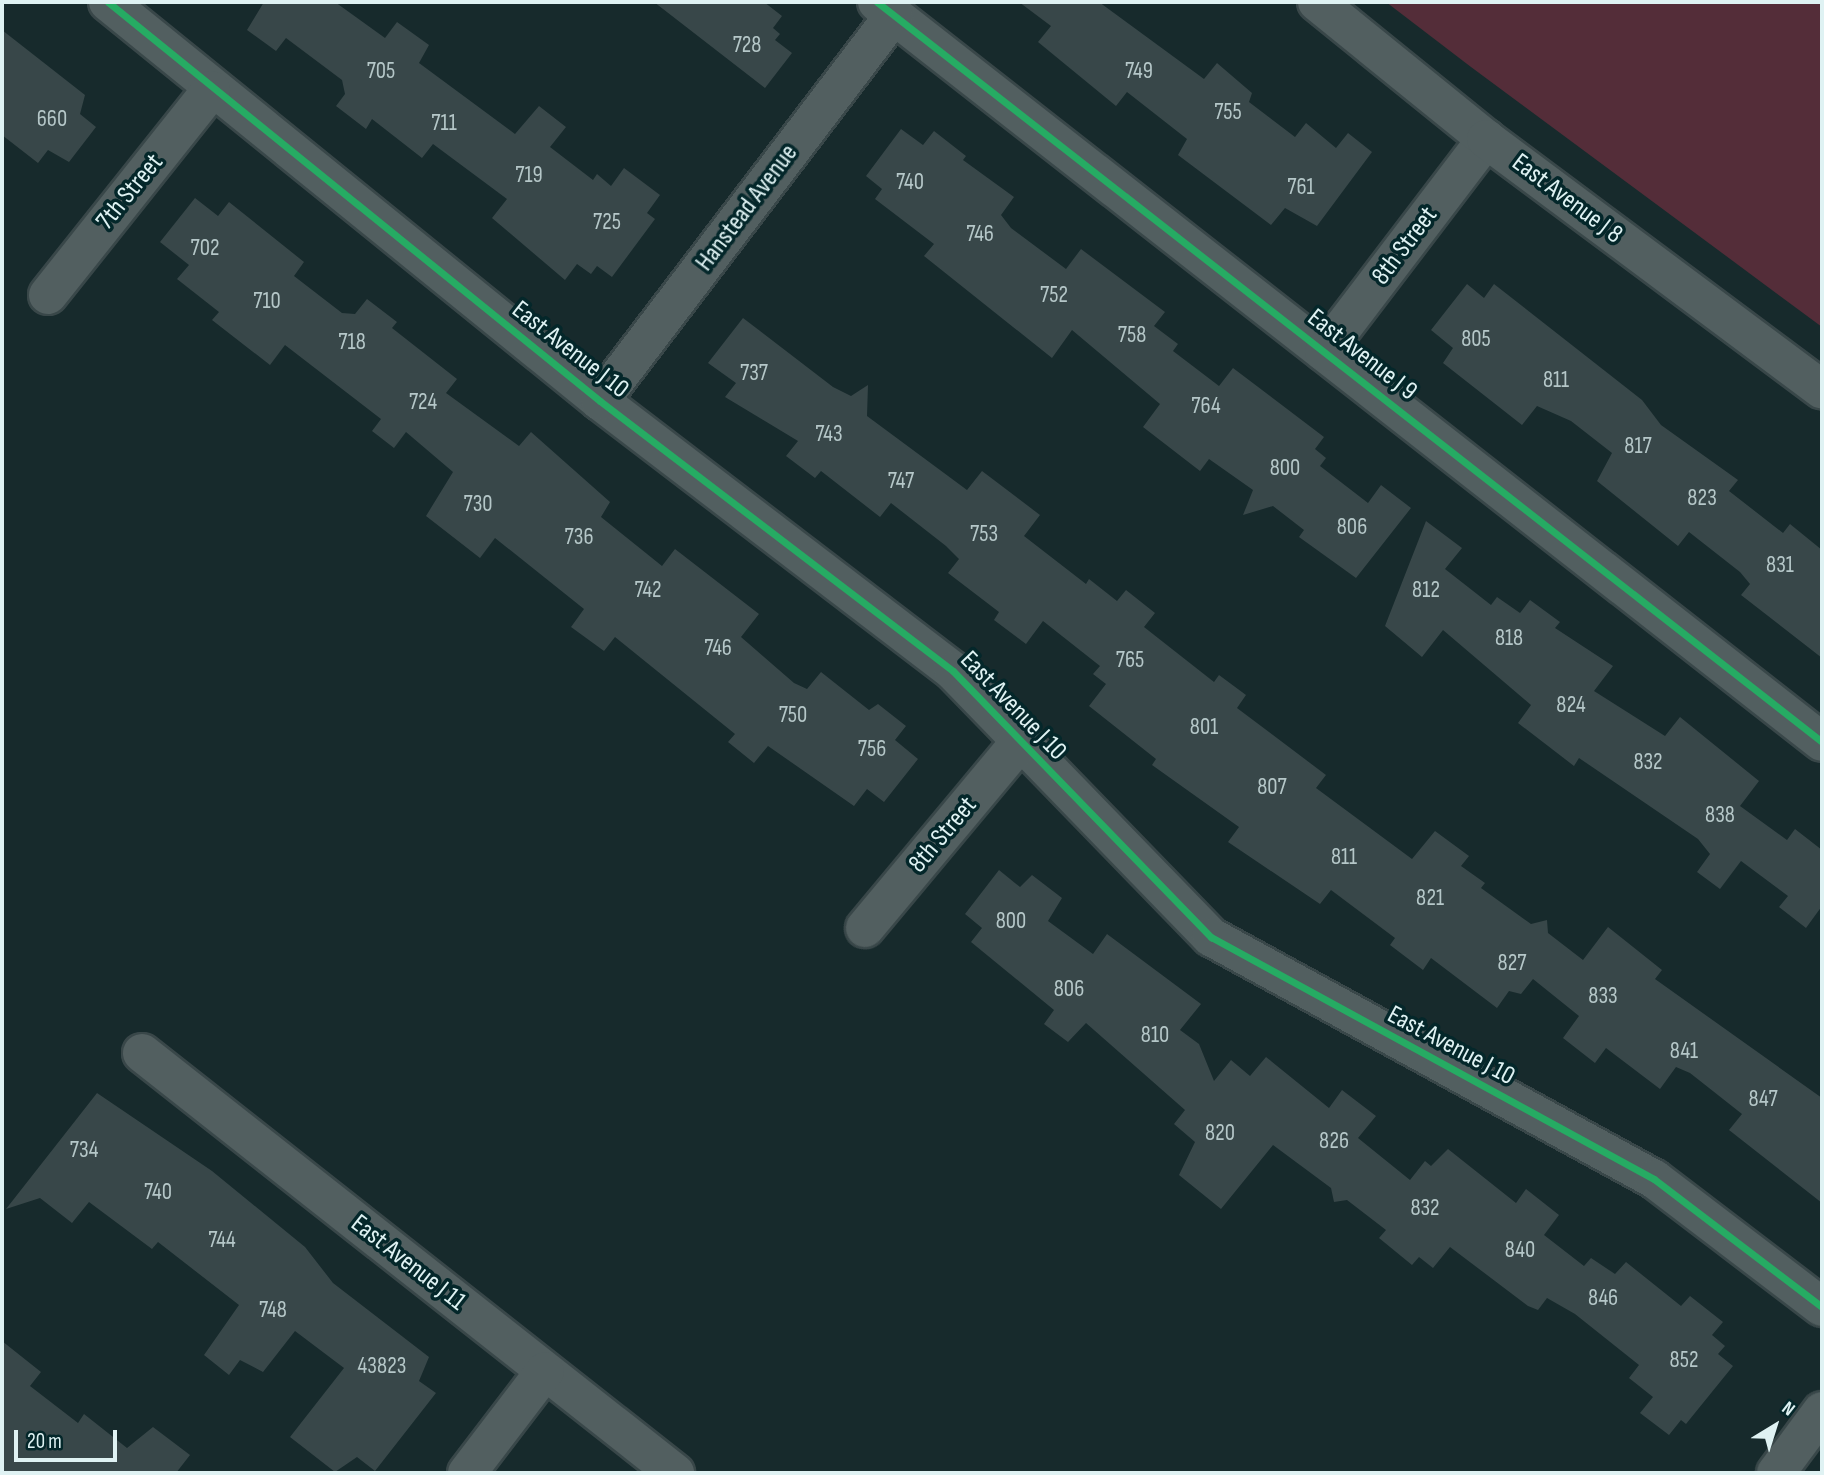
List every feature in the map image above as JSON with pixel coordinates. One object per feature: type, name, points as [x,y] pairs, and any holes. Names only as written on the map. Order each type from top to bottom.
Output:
[{"type":"street","name":"East Avenue J 10","points":[[108,2],[211,90],[600,401],[953,671],[1020,743],[1212,937],[1654,1179],[1822,1307]]},
{"type":"street","name":"East Avenue J 8","points":[[1317,2],[1486,139],[1822,389]]},
{"type":"street","name":"East Avenue J 9","points":[[885,9],[1822,742]]},
{"type":"street","name":"Hanstead Avenue","points":[[600,401],[885,9]]},
{"type":"street","name":"7th Street","points":[[48,295],[211,90]]},
{"type":"street","name":"8th Street","points":[[1324,352],[1486,139]]},
{"type":"street","name":"8th Street","points":[[865,928],[1020,743]]},
{"type":"street","name":"East Avenue J 11","points":[[142,1053],[675,1473]]},
{"type":"street","points":[[467,1473],[545,1371]]},
{"type":"street","points":[[1776,1473],[1822,1411]]},
{"type":"shaded area","points":[[1386,2],[1822,2],[1822,327],[1471,67]]},
{"type":"building","points":[[264,2],[335,2],[385,38],[397,22],[429,45],[419,63],[515,134],[539,106],[566,127],[550,147],[593,180],[597,174],[611,186],[624,168],[660,195],[647,213],[655,219],[612,277],[597,266],[591,274],[577,264],[565,280],[492,218],[507,199],[433,144],[422,158],[372,119],[366,129],[336,106],[345,94],[342,80],[286,38],[276,51],[247,30]]},
{"type":"building","points":[[654,2],[764,2],[782,16],[773,28],[780,34],[775,40],[792,53],[765,88]]},
{"type":"building","points":[[1019,2],[1099,2],[1204,79],[1217,63],[1252,93],[1249,102],[1295,137],[1306,123],[1336,148],[1348,133],[1372,152],[1317,226],[1285,208],[1271,225],[1178,155],[1187,139],[1127,92],[1116,106],[1038,42],[1051,26]]},
{"type":"building","points":[[2,30],[85,95],[80,114],[96,127],[69,162],[48,150],[38,163],[2,135]]},
{"type":"building","points":[[901,129],[923,145],[934,131],[966,156],[963,160],[1014,197],[1001,215],[1011,228],[1066,269],[1081,249],[1165,312],[1154,326],[1178,344],[1173,351],[1219,386],[1233,368],[1324,437],[1315,449],[1326,458],[1320,466],[1368,503],[1381,485],[1411,508],[1356,578],[1299,537],[1304,530],[1273,506],[1243,515],[1253,490],[1209,459],[1200,471],[1143,427],[1160,404],[1072,330],[1052,358],[924,256],[934,244],[875,199],[882,189],[866,176]]},
{"type":"building","points":[[195,198],[218,216],[229,202],[304,262],[294,276],[342,313],[355,314],[367,299],[397,322],[392,328],[457,379],[446,393],[519,446],[531,432],[610,502],[601,517],[662,566],[675,549],[759,614],[741,637],[794,683],[807,689],[821,672],[869,710],[878,704],[906,726],[895,740],[918,759],[884,802],[867,789],[854,806],[768,746],[754,763],[728,742],[735,734],[615,637],[604,651],[571,627],[584,609],[495,538],[480,558],[426,516],[453,472],[406,432],[394,448],[372,431],[381,419],[285,345],[270,365],[212,320],[219,312],[177,279],[189,265],[160,242]]},
{"type":"building","points":[[1467,284],[1484,298],[1494,284],[1642,400],[1661,425],[1738,480],[1729,491],[1783,533],[1790,524],[1822,550],[1822,658],[1741,595],[1750,584],[1740,572],[1689,532],[1678,546],[1597,481],[1612,453],[1571,421],[1537,406],[1522,425],[1443,363],[1453,348],[1431,330]]},
{"type":"building","points":[[743,318],[833,387],[851,396],[868,385],[867,416],[967,490],[982,471],[1040,515],[1024,536],[1086,584],[1089,579],[1117,601],[1126,590],[1155,613],[1144,627],[1214,682],[1219,675],[1246,695],[1237,708],[1326,775],[1316,788],[1412,859],[1435,831],[1469,856],[1461,866],[1485,883],[1481,888],[1531,924],[1547,920],[1548,933],[1583,960],[1608,927],[1662,970],[1655,979],[1822,1098],[1822,1203],[1729,1130],[1742,1114],[1690,1073],[1676,1067],[1660,1089],[1606,1048],[1595,1063],[1563,1038],[1579,1016],[1533,979],[1521,994],[1509,991],[1497,1008],[1431,958],[1423,970],[1390,945],[1395,938],[1331,890],[1320,904],[1228,842],[1239,827],[1152,765],[1156,759],[1089,706],[1106,684],[1093,674],[1100,666],[1043,621],[1026,644],[994,620],[999,612],[948,573],[959,559],[946,546],[891,503],[880,517],[821,471],[815,478],[786,456],[798,441],[725,397],[736,383],[708,363]]},
{"type":"building","points":[[1426,521],[1462,548],[1445,569],[1491,605],[1497,597],[1520,613],[1530,600],[1560,622],[1555,628],[1613,666],[1594,691],[1665,736],[1680,717],[1759,781],[1740,806],[1787,840],[1795,829],[1822,850],[1822,906],[1806,928],[1779,907],[1788,896],[1741,861],[1720,889],[1697,872],[1710,854],[1698,839],[1579,758],[1574,766],[1518,723],[1531,705],[1443,630],[1422,657],[1385,626]]},
{"type":"building","points":[[999,870],[1020,887],[1032,875],[1062,898],[1048,921],[1093,954],[1107,934],[1201,1004],[1180,1030],[1199,1044],[1214,1081],[1231,1060],[1250,1076],[1266,1057],[1329,1108],[1342,1090],[1376,1116],[1358,1138],[1410,1180],[1425,1161],[1431,1166],[1448,1149],[1516,1203],[1526,1189],[1559,1215],[1544,1235],[1584,1266],[1591,1258],[1615,1274],[1626,1262],[1681,1306],[1690,1296],[1723,1322],[1712,1335],[1725,1346],[1718,1354],[1733,1366],[1686,1424],[1681,1420],[1669,1435],[1640,1413],[1653,1397],[1629,1378],[1639,1365],[1575,1314],[1547,1298],[1538,1310],[1528,1306],[1450,1247],[1433,1268],[1419,1257],[1412,1265],[1379,1238],[1386,1230],[1347,1200],[1334,1202],[1331,1188],[1273,1145],[1221,1209],[1179,1175],[1195,1142],[1174,1124],[1185,1110],[1086,1023],[1068,1042],[1044,1024],[1054,1010],[971,942],[982,928],[965,914]]},
{"type":"building","points":[[97,1093],[212,1171],[305,1247],[333,1283],[429,1357],[419,1381],[436,1393],[375,1471],[357,1457],[335,1472],[290,1437],[344,1368],[295,1331],[263,1372],[240,1360],[229,1375],[204,1355],[239,1305],[158,1242],[152,1249],[89,1202],[72,1223],[40,1198],[6,1209]]},
{"type":"building","points":[[2,1341],[41,1372],[30,1386],[78,1423],[84,1414],[127,1448],[153,1427],[190,1455],[176,1473],[2,1473]]},
{"type":"cycle path","points":[[108,2],[600,401],[953,671],[1211,937],[1654,1179],[1822,1307]]},
{"type":"cycle path","points":[[877,2],[1822,742]]}]
